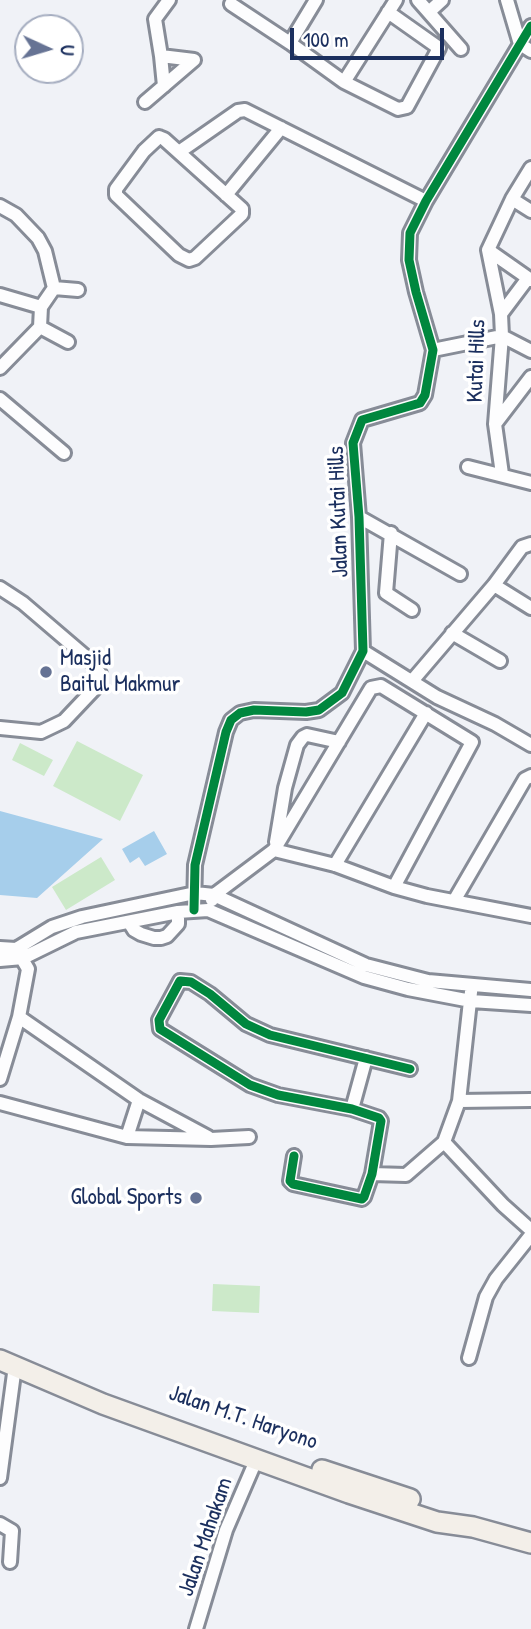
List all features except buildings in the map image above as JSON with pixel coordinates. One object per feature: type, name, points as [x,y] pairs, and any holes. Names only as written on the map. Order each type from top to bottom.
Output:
[{"type":"main road","name":"Jalan M.T. Haryono","points":[[0,1350],[86,1388],[437,1522],[472,1527],[531,1543]]},
{"type":"main road","name":"Jalan M.T. Haryono","points":[[8,1363],[103,1404],[194,1438],[267,1459]]},
{"type":"street","points":[[164,86],[155,19],[169,0]]},
{"type":"street","points":[[290,43],[316,0]]},
{"type":"street","points":[[344,82],[396,0]]},
{"type":"street","points":[[418,0],[461,49]]},
{"type":"street","points":[[430,11],[442,0]]},
{"type":"street","points":[[507,0],[526,48]]},
{"type":"street","points":[[230,1],[344,82],[402,110],[407,107],[446,34]]},
{"type":"street","points":[[388,12],[439,48]]},
{"type":"street","name":"Jalan Kutai Hills","points":[[195,893],[194,865],[231,720],[240,713],[254,710],[319,710],[342,693],[363,651],[359,517],[352,443],[362,420],[420,403],[428,388],[433,350],[416,292],[409,246],[410,233],[426,201],[526,48],[531,26]]},
{"type":"street","points":[[145,102],[194,60],[161,56]]},
{"type":"street","points":[[179,152],[240,110],[245,110],[426,201]]},
{"type":"street","points":[[226,195],[281,128]]},
{"type":"street","points":[[159,137],[179,152],[242,209],[242,214],[195,258],[189,260],[179,255],[117,197],[116,189],[144,151],[159,137]]},
{"type":"street","points":[[500,314],[529,279],[488,250],[531,168]]},
{"type":"street","points":[[512,200],[531,211]]},
{"type":"street","points":[[0,206],[16,215],[38,238],[45,251],[54,288],[41,307],[40,327],[0,368]]},
{"type":"street","name":"Kutai Hills","points":[[488,250],[502,337],[495,424],[502,474]]},
{"type":"street","points":[[54,288],[78,290]]},
{"type":"street","points":[[0,295],[41,307]]},
{"type":"street","points":[[40,327],[68,342]]},
{"type":"street","points":[[433,350],[502,337],[531,351]]},
{"type":"street","points":[[495,424],[531,377]]},
{"type":"street","points":[[0,399],[64,453]]},
{"type":"street","points":[[468,467],[531,483]]},
{"type":"street","points":[[359,517],[460,574]]},
{"type":"street","points":[[391,533],[386,593],[412,610]]},
{"type":"street","points":[[412,681],[494,585],[522,547],[531,544]]},
{"type":"street","points":[[494,585],[531,608]]},
{"type":"street","points":[[0,589],[23,603],[92,662],[100,674],[98,685],[64,721],[41,732],[0,728]]},
{"type":"street","points":[[452,633],[500,661]]},
{"type":"street","points":[[363,651],[437,697],[495,723],[531,745]]},
{"type":"street","points":[[208,909],[214,895],[274,850],[374,686],[381,686],[472,743],[394,887]]},
{"type":"street","points":[[335,865],[426,713]]},
{"type":"street","points":[[274,850],[285,788],[297,745],[307,735],[339,742]]},
{"type":"street","points":[[454,901],[525,779],[531,776]]},
{"type":"street","points":[[274,850],[335,865],[394,887],[454,901],[528,916],[531,903]]},
{"type":"street","points":[[194,910],[195,893]]},
{"type":"street","points":[[19,953],[52,927],[82,917],[195,893],[214,895],[366,965],[428,981],[531,990]]},
{"type":"street","points":[[0,960],[76,932],[178,912],[208,909],[364,977],[471,1001],[531,1005]]},
{"type":"street","points":[[129,922],[134,930],[141,934],[154,939],[161,938],[167,936],[177,925],[178,912]]},
{"type":"street","points":[[0,948],[19,953],[28,970],[19,1017],[0,1079]]},
{"type":"street","points":[[294,1156],[290,1181],[296,1185],[362,1199],[372,1174],[381,1121],[352,1108],[278,1095],[250,1086],[160,1029],[159,1023],[180,981],[186,980],[210,993],[246,1024],[270,1035],[410,1069]]},
{"type":"street","points":[[372,1174],[406,1175],[444,1142],[459,1101],[472,986]]},
{"type":"street","points":[[19,1017],[139,1100],[211,1139]]},
{"type":"street","points":[[352,1108],[366,1058]]},
{"type":"street","points":[[127,1137],[139,1100]]},
{"type":"street","points":[[459,1101],[531,1100]]},
{"type":"street","points":[[0,1103],[127,1137],[249,1137]]},
{"type":"street","points":[[444,1142],[531,1232],[486,1297],[469,1358]]},
{"type":"street","points":[[0,1478],[8,1363]]},
{"type":"street","name":"Jalan Mahakam","points":[[196,1629],[226,1530],[267,1459]]},
{"type":"street","points":[[0,1524],[12,1531],[10,1562]]},
{"type":"green space","points":[[77,741],[143,775],[120,821],[53,786]]},
{"type":"green space","points":[[20,743],[53,760],[44,776],[12,760]]},
{"type":"green space","points":[[101,857],[115,880],[66,910],[52,887]]},
{"type":"green space","points":[[213,1284],[260,1286],[259,1313],[212,1311]]},
{"type":"water","points":[[0,811],[103,839],[37,898],[0,895]]},
{"type":"water","points":[[154,831],[167,854],[145,866],[139,857],[130,863],[122,849]]},
{"type":"cycle path","points":[[194,910],[195,865],[231,720],[240,713],[254,710],[319,710],[342,693],[363,651],[359,517],[353,443],[362,420],[420,403],[425,395],[433,350],[409,260],[410,233],[426,201],[531,26]]},
{"type":"cycle path","points":[[294,1156],[290,1181],[293,1184],[362,1199],[372,1174],[381,1121],[352,1109],[278,1095],[250,1085],[160,1029],[159,1020],[180,981],[191,982],[246,1024],[270,1035],[410,1069]]},
{"type":"place","name":"Masjid Baitul Makmur","points":[[46,672]]},
{"type":"place","name":"Global Sports","points":[[196,1198]]}]
